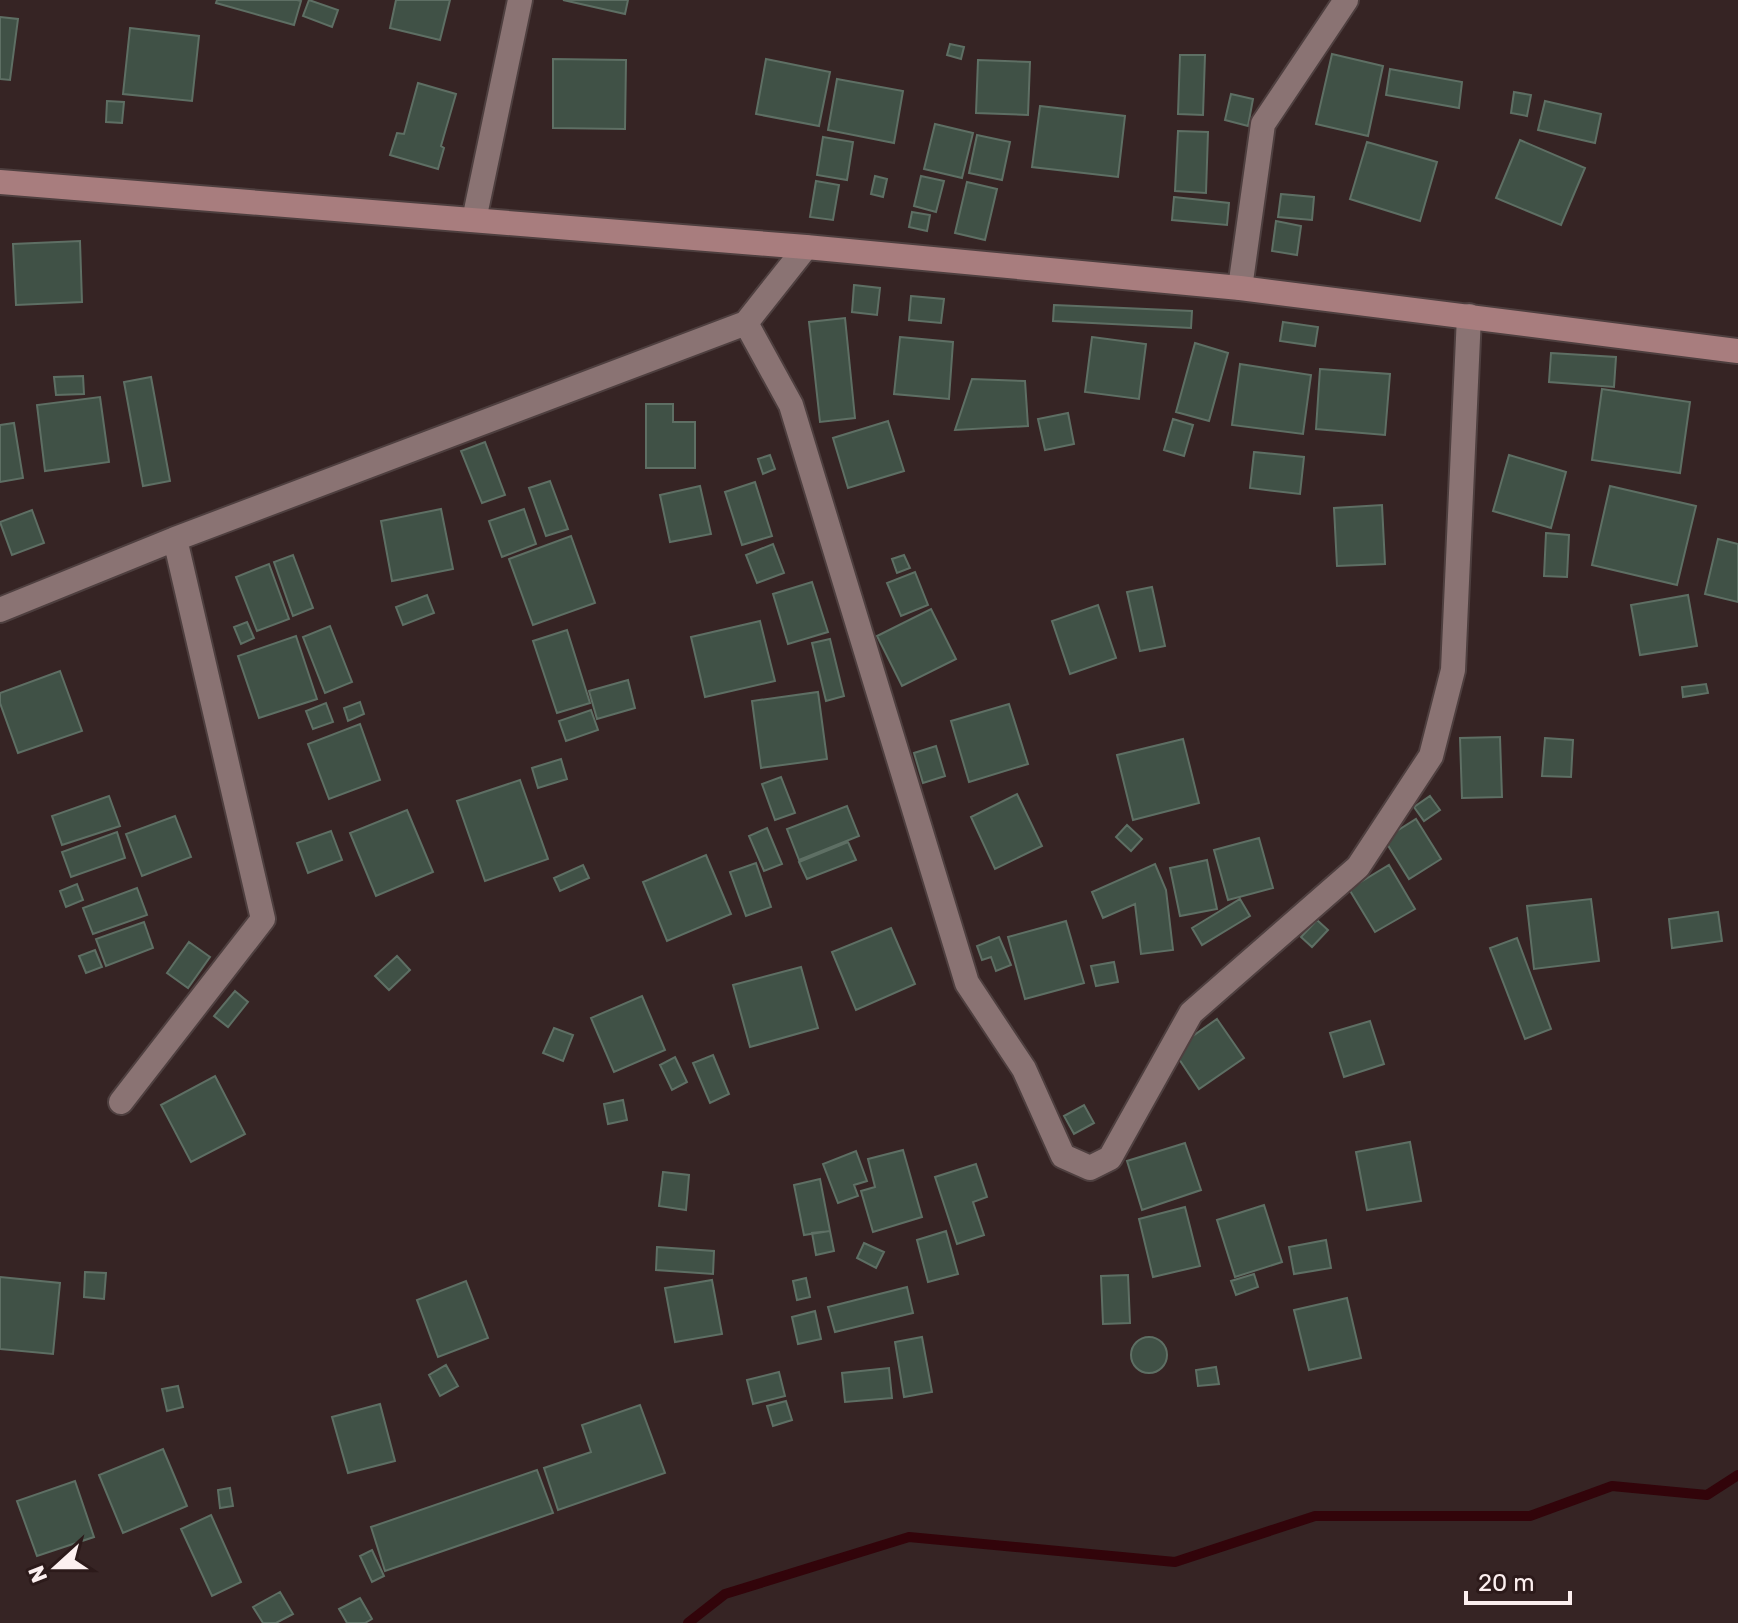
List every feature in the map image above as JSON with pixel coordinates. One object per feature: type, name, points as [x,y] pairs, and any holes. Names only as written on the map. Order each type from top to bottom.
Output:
[{"type":"street","points":[[474,220],[520,0]]},
{"type":"street","points":[[1240,288],[1263,124],[1346,0]]},
{"type":"street","points":[[0,182],[806,247],[1240,288],[1738,351]]},
{"type":"street","points":[[0,610],[175,539],[746,323],[806,247]]},
{"type":"street","points":[[746,323],[791,405],[967,983],[1024,1069],[1063,1156],[1090,1168],[1110,1158],[1191,1013],[1358,867],[1431,756],[1453,670],[1469,316]]},
{"type":"street","points":[[121,1102],[263,919],[175,539]]},
{"type":"building","points":[[217,0],[301,1],[294,25],[216,3]]},
{"type":"building","points":[[309,0],[338,10],[332,27],[303,16]]},
{"type":"building","points":[[396,0],[450,0],[440,40],[390,28]]},
{"type":"building","points":[[563,0],[628,0],[625,14]]},
{"type":"building","points":[[0,17],[18,19],[10,80],[0,79]]},
{"type":"building","points":[[130,28],[199,36],[192,101],[123,94]]},
{"type":"building","points":[[950,44],[964,47],[961,59],[947,55]]},
{"type":"building","points":[[1332,54],[1383,66],[1368,136],[1316,124]]},
{"type":"building","points":[[1180,55],[1205,55],[1203,115],[1178,114]]},
{"type":"building","points":[[553,59],[626,60],[625,129],[553,128]]},
{"type":"building","points":[[766,59],[830,72],[819,126],[756,114]]},
{"type":"building","points":[[978,60],[1030,62],[1028,115],[976,113]]},
{"type":"building","points":[[1390,69],[1462,82],[1459,108],[1386,95]]},
{"type":"building","points":[[837,79],[903,91],[894,143],[828,130]]},
{"type":"building","points":[[418,83],[456,94],[441,146],[444,148],[438,169],[390,155],[397,133],[404,134]]},
{"type":"building","points":[[1514,92],[1531,95],[1527,116],[1511,113]]},
{"type":"building","points":[[1231,94],[1253,99],[1248,126],[1225,120]]},
{"type":"building","points":[[107,101],[124,102],[122,123],[106,122]]},
{"type":"building","points":[[1545,101],[1601,114],[1595,143],[1538,130]]},
{"type":"building","points":[[1040,106],[1125,116],[1118,177],[1032,167]]},
{"type":"building","points":[[935,124],[973,133],[962,178],[924,169]]},
{"type":"building","points":[[1178,131],[1208,132],[1206,193],[1175,191]]},
{"type":"building","points":[[977,135],[1010,142],[1002,180],[969,173]]},
{"type":"building","points":[[823,137],[853,142],[847,180],[817,175]]},
{"type":"building","points":[[1520,140],[1585,168],[1561,225],[1496,198]]},
{"type":"building","points":[[1367,142],[1437,162],[1420,221],[1350,199]]},
{"type":"building","points":[[875,176],[887,179],[883,197],[871,194]]},
{"type":"building","points":[[921,176],[944,181],[936,212],[914,206]]},
{"type":"building","points":[[816,181],[839,185],[833,220],[810,217]]},
{"type":"building","points":[[967,182],[997,189],[985,240],[955,233]]},
{"type":"building","points":[[1281,194],[1314,197],[1312,220],[1278,217]]},
{"type":"building","points":[[1174,197],[1229,203],[1227,225],[1172,220]]},
{"type":"building","points":[[912,212],[930,215],[927,231],[909,227]]},
{"type":"building","points":[[1276,221],[1301,226],[1297,255],[1272,251]]},
{"type":"building","points":[[80,241],[82,302],[16,305],[13,244]]},
{"type":"building","points":[[854,285],[880,288],[877,315],[852,312]]},
{"type":"building","points":[[911,296],[944,299],[941,323],[909,320]]},
{"type":"building","points":[[1054,305],[1192,311],[1191,328],[1053,321]]},
{"type":"building","points":[[845,318],[855,418],[820,422],[809,322]]},
{"type":"building","points":[[1283,322],[1318,327],[1315,346],[1280,341]]},
{"type":"building","points":[[900,337],[953,342],[949,399],[894,394]]},
{"type":"building","points":[[1092,337],[1146,344],[1139,399],[1085,392]]},
{"type":"building","points":[[1195,343],[1228,353],[1209,421],[1176,412]]},
{"type":"building","points":[[1551,353],[1616,357],[1614,387],[1549,382]]},
{"type":"building","points":[[1240,364],[1311,375],[1303,434],[1232,425]]},
{"type":"building","points":[[1320,369],[1390,374],[1385,435],[1316,429]]},
{"type":"building","points":[[83,376],[84,394],[56,395],[54,377]]},
{"type":"building","points":[[151,377],[170,481],[143,486],[124,382]]},
{"type":"building","points":[[972,379],[1025,381],[1028,426],[955,430]]},
{"type":"building","points":[[1602,389],[1690,402],[1680,473],[1592,460]]},
{"type":"building","points":[[100,397],[109,462],[45,471],[37,405]]},
{"type":"building","points":[[646,404],[673,404],[673,422],[695,422],[695,468],[646,468]]},
{"type":"building","points":[[1068,413],[1074,444],[1045,450],[1038,419]]},
{"type":"building","points":[[1173,419],[1193,425],[1184,456],[1164,450]]},
{"type":"building","points":[[888,421],[904,471],[848,488],[833,438]]},
{"type":"building","points":[[14,423],[23,478],[0,482],[0,425]]},
{"type":"building","points":[[485,442],[505,495],[482,503],[461,451]]},
{"type":"building","points":[[1254,452],[1304,457],[1300,494],[1250,488]]},
{"type":"building","points":[[770,455],[775,469],[763,474],[758,459]]},
{"type":"building","points":[[1509,455],[1566,472],[1551,528],[1493,511]]},
{"type":"building","points":[[550,481],[568,529],[546,536],[529,488]]},
{"type":"building","points":[[755,482],[772,536],[742,545],[725,492]]},
{"type":"building","points":[[700,486],[711,534],[670,542],[660,495]]},
{"type":"building","points":[[1610,486],[1696,506],[1677,585],[1592,565]]},
{"type":"building","points":[[1382,505],[1385,564],[1337,566],[1334,508]]},
{"type":"building","points":[[441,509],[453,569],[392,581],[381,521]]},
{"type":"building","points":[[524,509],[536,544],[502,557],[489,521]]},
{"type":"building","points":[[32,510],[44,543],[12,555],[0,522]]},
{"type":"building","points":[[1546,533],[1569,535],[1567,577],[1544,576]]},
{"type":"building","points":[[571,536],[595,603],[533,625],[509,559]]},
{"type":"building","points":[[1718,539],[1738,544],[1738,602],[1705,594]]},
{"type":"building","points":[[773,544],[784,573],[757,583],[746,555]]},
{"type":"building","points":[[293,555],[313,608],[293,616],[274,562]]},
{"type":"building","points":[[904,555],[910,568],[897,573],[892,559]]},
{"type":"building","points":[[269,564],[289,619],[257,631],[236,577]]},
{"type":"building","points":[[915,572],[928,605],[901,616],[887,583]]},
{"type":"building","points":[[812,582],[828,632],[788,644],[773,594]]},
{"type":"building","points":[[1152,587],[1165,646],[1140,651],[1127,592]]},
{"type":"building","points":[[427,595],[434,613],[403,625],[396,607]]},
{"type":"building","points":[[1688,595],[1697,646],[1640,655],[1631,605]]},
{"type":"building","points":[[1098,605],[1116,658],[1070,674],[1052,621]]},
{"type":"building","points":[[931,609],[956,659],[902,686],[877,636]]},
{"type":"building","points":[[760,621],[775,681],[705,697],[691,637]]},
{"type":"building","points":[[247,622],[254,638],[241,644],[234,627]]},
{"type":"building","points":[[330,626],[352,682],[325,693],[303,637]]},
{"type":"building","points":[[567,630],[590,703],[557,713],[533,641]]},
{"type":"building","points":[[296,636],[317,699],[259,718],[238,656]]},
{"type":"building","points":[[830,639],[844,696],[826,701],[812,643]]},
{"type":"building","points":[[60,671],[82,731],[18,753],[0,703],[0,693]]},
{"type":"building","points":[[628,680],[635,708],[597,719],[589,691]]},
{"type":"building","points":[[1706,684],[1708,693],[1683,697],[1682,687]]},
{"type":"building","points":[[818,692],[827,759],[761,768],[752,701]]},
{"type":"building","points":[[360,702],[364,714],[348,721],[344,708]]},
{"type":"building","points":[[326,703],[333,722],[313,729],[306,711]]},
{"type":"building","points":[[1009,704],[1028,764],[969,782],[951,721]]},
{"type":"building","points":[[591,710],[598,730],[566,741],[559,721]]},
{"type":"building","points":[[360,724],[380,780],[329,799],[308,744]]},
{"type":"building","points":[[1500,737],[1502,797],[1462,798],[1460,738]]},
{"type":"building","points":[[1545,738],[1573,740],[1571,777],[1542,776]]},
{"type":"building","points":[[1183,739],[1199,803],[1133,820],[1117,755]]},
{"type":"building","points":[[936,746],[945,776],[923,783],[914,753]]},
{"type":"building","points":[[561,759],[567,779],[538,788],[532,768]]},
{"type":"building","points":[[781,777],[795,813],[775,820],[762,784]]},
{"type":"building","points":[[520,780],[548,859],[485,881],[457,801]]},
{"type":"building","points":[[1017,794],[1042,846],[995,869],[971,817]]},
{"type":"building","points":[[109,796],[120,826],[62,845],[52,816]]},
{"type":"building","points":[[1430,796],[1440,810],[1424,821],[1414,807]]},
{"type":"building","points":[[847,806],[859,836],[799,860],[787,829]]},
{"type":"building","points":[[407,810],[433,872],[376,896],[350,833]]},
{"type":"building","points":[[175,816],[191,857],[142,876],[126,834]]},
{"type":"building","points":[[1416,819],[1441,859],[1409,879],[1384,839]]},
{"type":"building","points":[[1127,825],[1142,839],[1131,851],[1116,837]]},
{"type":"building","points":[[767,828],[782,864],[764,871],[749,836]]},
{"type":"building","points":[[331,831],[342,860],[308,873],[297,843]]},
{"type":"building","points":[[117,832],[125,858],[71,877],[62,852]]},
{"type":"building","points":[[1259,838],[1273,888],[1228,900],[1214,850]]},
{"type":"building","points":[[848,842],[856,860],[807,879],[799,862]]},
{"type":"building","points":[[706,855],[731,914],[667,941],[643,882]]},
{"type":"building","points":[[1207,860],[1217,909],[1180,916],[1170,868]]},
{"type":"building","points":[[756,863],[771,907],[746,916],[730,872]]},
{"type":"building","points":[[1155,864],[1166,890],[1173,950],[1141,954],[1135,904],[1103,918],[1092,892]]},
{"type":"building","points":[[583,865],[589,878],[560,891],[554,878]]},
{"type":"building","points":[[1389,865],[1415,909],[1375,932],[1349,889]]},
{"type":"building","points":[[77,884],[83,900],[66,907],[60,891]]},
{"type":"building","points":[[137,888],[147,915],[93,934],[83,908]]},
{"type":"building","points":[[1240,899],[1250,916],[1202,945],[1192,928]]},
{"type":"building","points":[[1591,899],[1599,961],[1534,969],[1527,906]]},
{"type":"building","points":[[1718,912],[1722,941],[1672,948],[1669,919]]},
{"type":"building","points":[[1317,920],[1328,930],[1312,947],[1301,937]]},
{"type":"building","points":[[1066,921],[1084,983],[1025,999],[1008,937]]},
{"type":"building","points":[[144,922],[153,948],[106,966],[96,939]]},
{"type":"building","points":[[891,928],[915,984],[856,1010],[832,952]]},
{"type":"building","points":[[999,937],[1011,965],[996,971],[991,957],[982,960],[977,946]]},
{"type":"building","points":[[1517,938],[1551,1029],[1525,1039],[1490,948]]},
{"type":"building","points":[[189,942],[210,957],[188,988],[167,973]]},
{"type":"building","points":[[95,950],[102,967],[86,973],[79,956]]},
{"type":"building","points":[[397,956],[410,970],[389,990],[375,976]]},
{"type":"building","points":[[1114,962],[1118,982],[1096,986],[1091,966]]},
{"type":"building","points":[[801,967],[818,1028],[750,1047],[733,985]]},
{"type":"building","points":[[235,991],[248,1002],[228,1027],[214,1016]]},
{"type":"building","points":[[642,996],[665,1050],[614,1072],[591,1018]]},
{"type":"building","points":[[1217,1019],[1244,1058],[1199,1089],[1173,1050]]},
{"type":"building","points":[[1370,1021],[1384,1064],[1344,1077],[1330,1033]]},
{"type":"building","points":[[554,1028],[573,1035],[563,1061],[543,1053]]},
{"type":"building","points":[[713,1055],[729,1094],[710,1103],[693,1063]]},
{"type":"building","points":[[675,1057],[687,1082],[672,1090],[660,1065]]},
{"type":"building","points":[[215,1076],[245,1134],[191,1162],[161,1105]]},
{"type":"building","points":[[623,1100],[627,1120],[608,1124],[604,1104]]},
{"type":"building","points":[[1084,1105],[1094,1123],[1074,1134],[1064,1116]]},
{"type":"building","points":[[1410,1142],[1421,1201],[1367,1210],[1356,1152]]},
{"type":"building","points":[[1185,1143],[1201,1190],[1142,1210],[1127,1161]]},
{"type":"building","points":[[903,1150],[922,1217],[873,1232],[861,1191],[875,1187],[868,1159]]},
{"type":"building","points":[[856,1151],[867,1181],[854,1185],[858,1196],[838,1203],[823,1164]]},
{"type":"building","points":[[976,1164],[987,1197],[973,1202],[984,1235],[957,1244],[935,1177]]},
{"type":"building","points":[[663,1172],[689,1175],[686,1210],[659,1206]]},
{"type":"building","points":[[820,1179],[830,1231],[804,1235],[794,1185]]},
{"type":"building","points":[[1264,1205],[1282,1262],[1235,1277],[1217,1220]]},
{"type":"building","points":[[1185,1207],[1200,1266],[1153,1277],[1139,1219]]},
{"type":"building","points":[[830,1231],[834,1251],[816,1255],[812,1233]]},
{"type":"building","points":[[946,1231],[958,1274],[928,1282],[917,1240]]},
{"type":"building","points":[[1326,1240],[1331,1268],[1294,1274],[1289,1247]]},
{"type":"building","points":[[864,1243],[884,1252],[876,1268],[857,1258]]},
{"type":"building","points":[[657,1247],[714,1251],[713,1274],[656,1270]]},
{"type":"building","points":[[85,1272],[106,1273],[104,1299],[84,1297]]},
{"type":"building","points":[[1254,1274],[1258,1287],[1236,1295],[1231,1281]]},
{"type":"building","points":[[1128,1275],[1130,1323],[1103,1324],[1101,1276]]},
{"type":"building","points":[[0,1277],[60,1283],[53,1354],[0,1349]]},
{"type":"building","points":[[806,1278],[810,1297],[797,1300],[793,1281]]},
{"type":"building","points":[[712,1280],[722,1334],[675,1342],[665,1288]]},
{"type":"building","points":[[466,1281],[488,1338],[438,1357],[417,1300]]},
{"type":"building","points":[[907,1287],[913,1313],[835,1332],[828,1307]]},
{"type":"building","points":[[1347,1298],[1361,1358],[1309,1370],[1294,1310]]},
{"type":"building","points":[[815,1311],[821,1339],[798,1344],[792,1317]]},
{"type":"building","points":[[922,1337],[932,1392],[904,1397],[895,1342]]},
{"type":"building","points":[[1149,1337],[1162,1342],[1167,1355],[1162,1368],[1149,1373],[1136,1368],[1131,1355],[1136,1342]]},
{"type":"building","points":[[446,1365],[458,1386],[440,1396],[429,1375]]},
{"type":"building","points":[[1216,1367],[1219,1384],[1198,1386],[1196,1370]]},
{"type":"building","points":[[889,1368],[892,1398],[845,1402],[842,1373]]},
{"type":"building","points":[[779,1372],[785,1396],[753,1404],[747,1380]]},
{"type":"building","points":[[178,1386],[183,1407],[167,1411],[162,1389]]},
{"type":"building","points":[[786,1401],[792,1420],[773,1426],[767,1406]]},
{"type":"building","points":[[380,1404],[395,1461],[348,1473],[332,1417]]},
{"type":"building","points":[[640,1405],[665,1473],[558,1510],[544,1468],[591,1452],[582,1425]]},
{"type":"building","points":[[163,1449],[187,1506],[123,1533],[99,1475]]},
{"type":"building","points":[[537,1470],[553,1513],[385,1571],[371,1527]]},
{"type":"building","points":[[75,1481],[94,1537],[37,1556],[17,1501]]},
{"type":"building","points":[[230,1488],[233,1506],[220,1508],[218,1490]]},
{"type":"building","points":[[211,1515],[241,1582],[212,1596],[181,1529]]},
{"type":"building","points":[[372,1550],[384,1576],[372,1582],[360,1556]]},
{"type":"building","points":[[280,1592],[293,1614],[276,1623],[263,1623],[253,1607]]},
{"type":"building","points":[[360,1598],[372,1619],[365,1623],[347,1623],[339,1609]]},
{"type":"waterway","points":[[688,1623],[725,1594],[909,1537],[1175,1562],[1315,1516],[1530,1516],[1612,1486],[1707,1495],[1738,1475]]}]
